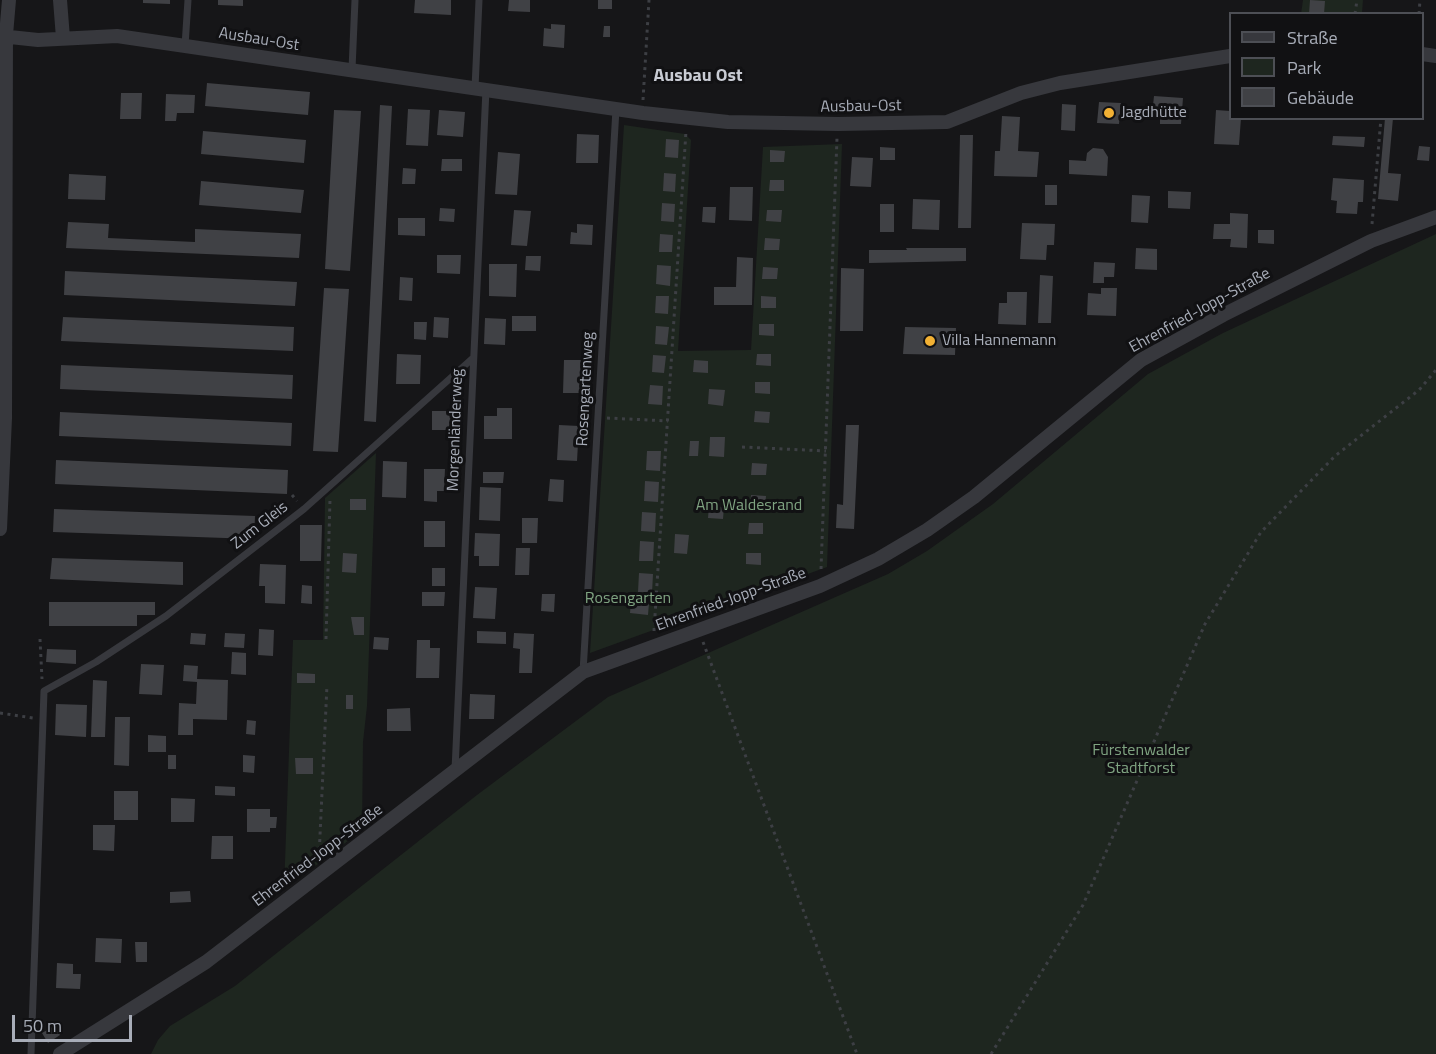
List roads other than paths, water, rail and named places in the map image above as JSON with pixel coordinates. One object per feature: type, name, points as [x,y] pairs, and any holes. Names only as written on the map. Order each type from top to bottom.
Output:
[{"type":"street","points":[[0,529],[3,35],[9,0]]},
{"type":"street","points":[[60,0],[63,38]]},
{"type":"street","name":"Ausbau-Ost","points":[[3,35],[38,40],[117,36],[643,113],[728,122],[838,124],[947,122],[1022,93],[1059,83],[1229,56]]},
{"type":"street","name":"Ehrenfried-Jopp-Straße","points":[[60,1054],[206,962],[584,672],[820,586],[878,559],[946,517],[1141,360],[1223,315],[1371,241],[1436,217]]},
{"type":"lane","points":[[185,46],[188,0]]},
{"type":"lane","points":[[352,69],[355,0]]},
{"type":"lane","points":[[479,0],[480,89]]},
{"type":"lane","name":"Morgenländerweg","points":[[455,772],[472,358],[480,89]]},
{"type":"lane","name":"Rosengartenweg","points":[[584,672],[616,109]]},
{"type":"lane","name":"Zum Gleis","points":[[31,1054],[44,691],[96,662],[166,616],[331,486],[472,358]]},
{"type":"place","name":"Jagdhütte","points":[[1109,113]]},
{"type":"place","name":"Villa Hannemann","points":[[930,341]]},
{"type":"district","name":"Ausbau Ost","points":[[698,77]]},
{"type":"park label","name":"Am Waldesrand","points":[[749,506]]},
{"type":"park label","name":"Rosengarten","points":[[628,599]]},
{"type":"park label","name":"Fürstenwalder Stadtforst","points":[[1141,760]]}]
